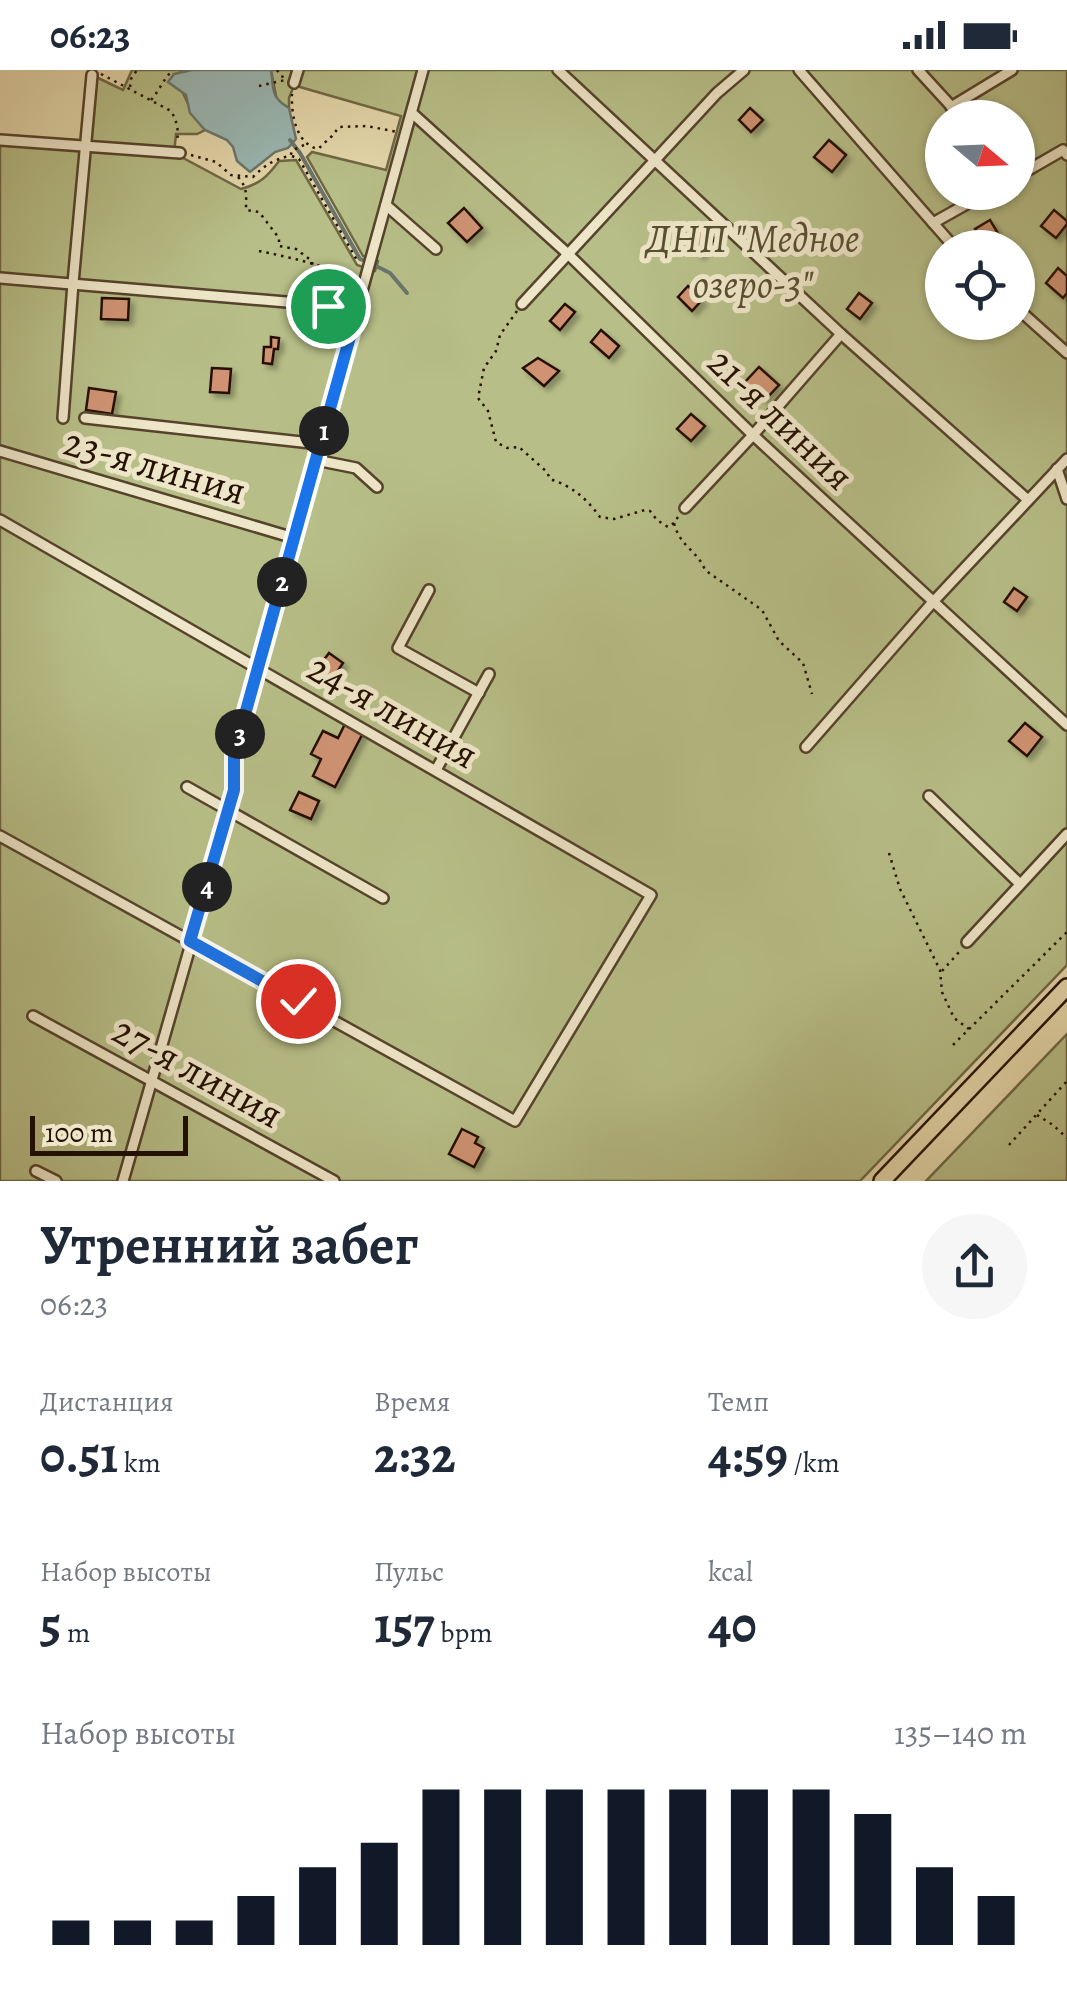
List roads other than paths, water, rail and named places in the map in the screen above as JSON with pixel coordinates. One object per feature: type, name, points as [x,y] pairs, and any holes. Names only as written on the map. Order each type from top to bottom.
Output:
[{"type":"main road","points":[[882,1181],[1067,987]]},
{"type":"street","points":[[123,1181],[234,790],[234,754],[423,70]]},
{"type":"street","points":[[558,70],[841,334],[1028,500]]},
{"type":"street","points":[[522,304],[717,93],[744,70]]},
{"type":"street","points":[[799,70],[940,230]]},
{"type":"street","points":[[918,70],[946,100]]},
{"type":"street","points":[[961,100],[1012,70]]},
{"type":"street","points":[[64,418],[72,283],[92,75]]},
{"type":"street","name":"21-я линия","points":[[412,112],[568,254],[932,603],[1067,725]]},
{"type":"street","points":[[0,140],[178,153]]},
{"type":"street","points":[[1035,165],[1062,150],[1067,154]]},
{"type":"street","points":[[386,205],[436,249]]},
{"type":"street","points":[[934,223],[957,210]]},
{"type":"street","points":[[0,278],[358,308]]},
{"type":"street","points":[[1035,324],[1067,353]]},
{"type":"street","points":[[685,508],[841,334]]},
{"type":"street","points":[[85,418],[320,444]]},
{"type":"street","name":"23-я линия","points":[[0,450],[294,538]]},
{"type":"street","points":[[806,748],[932,603],[1067,458]]},
{"type":"street","points":[[316,460],[356,468],[377,487]]},
{"type":"street","points":[[1056,470],[1067,498]]},
{"type":"street","name":"24-я линия","points":[[0,520],[651,895],[516,1121],[190,941]]},
{"type":"street","points":[[429,590],[398,648],[479,693]]},
{"type":"street","points":[[436,770],[489,674]]},
{"type":"street","points":[[186,787],[384,898]]},
{"type":"street","points":[[929,796],[1019,883]]},
{"type":"street","points":[[967,942],[1067,834]]},
{"type":"street","points":[[0,836],[190,941]]},
{"type":"street","name":"27-я линия","points":[[33,1016],[334,1181]]},
{"type":"street","points":[[36,1171],[56,1181]]},
{"type":"water","points":[[192,70],[271,70],[274,92],[289,108],[296,139],[250,172],[237,161],[227,140],[205,130],[190,113],[186,95],[168,82],[174,74]]},
{"type":"waterway","points":[[290,140],[360,259],[366,261]]},
{"type":"waterway","points":[[374,265],[390,273],[407,293]]},
{"type":"park label","name":"ДНП \"Медное озеро-3\"","points":[[753,261]]}]
